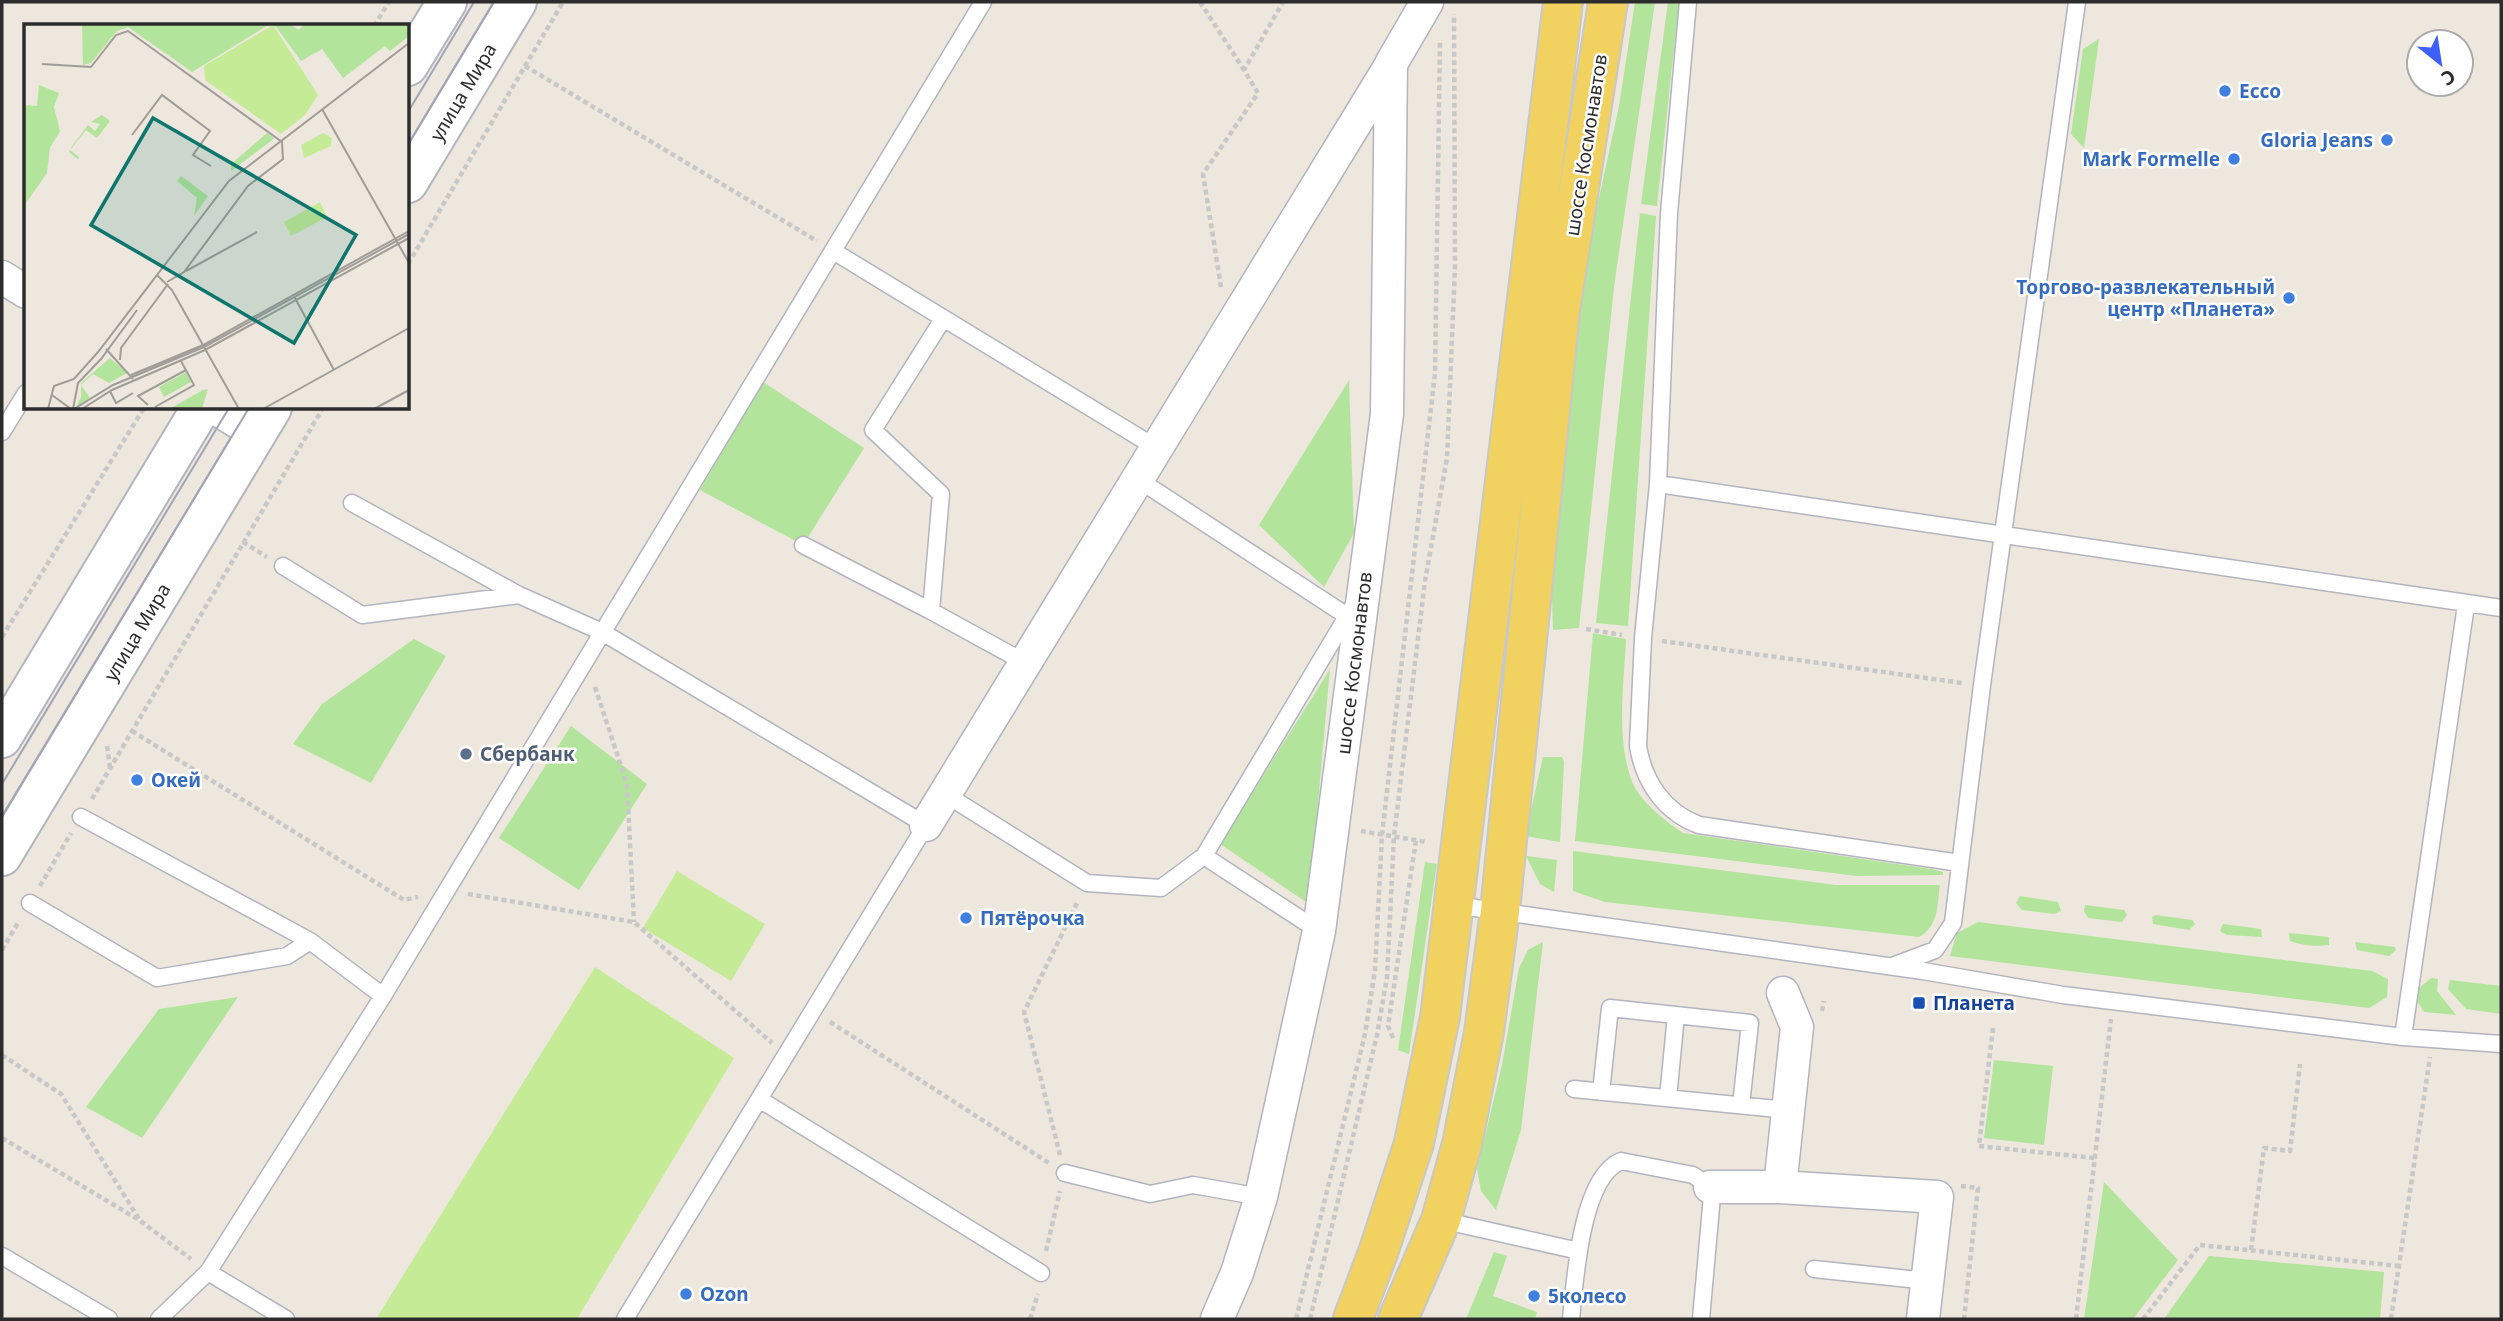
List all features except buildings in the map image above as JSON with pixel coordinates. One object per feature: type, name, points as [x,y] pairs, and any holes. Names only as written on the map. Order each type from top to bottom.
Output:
[{"type":"main road","points":[[410,63],[447,2]]},
{"type":"main road","name":"улица Мира","points":[[410,180],[517,2]]},
{"type":"main road","name":"шоссе Космонавтов","points":[[1353,1319],[1414,1143],[1440,1017],[1563,2]]},
{"type":"main road","name":"шоссе Космонавтов","points":[[1398,1319],[1441,1220],[1462,1144],[1484,1032],[1500,911],[1560,311],[1608,2]]},
{"type":"main road","points":[[2,738],[200,410]]},
{"type":"main road","name":"улица Мира","points":[[2,856],[264,421]]},
{"type":"street","name":"шоссе Космонавтов","points":[[1217,1319],[1237,1273],[1261,1197],[1319,931],[1387,414],[1391,64],[1440,12]]},
{"type":"street","points":[[926,825],[1391,64]]},
{"type":"street","points":[[2,277],[24,291]]},
{"type":"street","points":[[223,410],[264,421]]},
{"type":"street","points":[[1780,1187],[1797,1027],[1783,993]]},
{"type":"street","points":[[1710,1187],[1780,1187],[1937,1197],[1923,1319]]},
{"type":"lane","points":[[159,1319],[208,1272],[383,996],[983,2]]},
{"type":"lane","points":[[1688,2],[1669,213],[1658,484],[1643,638],[1638,746],[1640,761],[1661,799],[1687,821],[1711,828],[1960,863]]},
{"type":"lane","points":[[1888,966],[1926,956],[1947,937],[1953,923],[1982,685],[2077,2]]},
{"type":"lane","points":[[833,251],[1155,447]]},
{"type":"lane","points":[[931,611],[942,494],[873,430],[943,318]]},
{"type":"lane","points":[[2,432],[24,396]]},
{"type":"lane","points":[[1136,478],[1347,616]]},
{"type":"lane","points":[[1658,484],[2003,537],[2501,608]]},
{"type":"lane","points":[[352,503],[519,595],[602,632],[926,825],[626,1319]]},
{"type":"lane","points":[[803,545],[1024,662]]},
{"type":"lane","points":[[283,566],[362,615],[519,595]]},
{"type":"lane","points":[[945,793],[1087,883],[1161,888],[1204,856],[1363,589]]},
{"type":"lane","points":[[2403,1037],[2466,605]]},
{"type":"lane","points":[[81,817],[310,941],[383,996]]},
{"type":"lane","points":[[1204,856],[1319,931]]},
{"type":"lane","points":[[30,903],[157,978],[287,956],[310,941]]},
{"type":"lane","points":[[1454,905],[1888,966],[2113,1001],[2403,1037],[2501,1044]]},
{"type":"lane","points":[[1601,1092],[1610,1008],[1750,1024],[1741,1105]]},
{"type":"lane","points":[[1668,1098],[1676,1015]]},
{"type":"lane","points":[[1574,1089],[1787,1110]]},
{"type":"lane","points":[[759,1099],[1041,1273]]},
{"type":"lane","points":[[1571,1319],[1579,1251],[1595,1192],[1605,1171],[1612,1165],[1629,1161],[1693,1175],[1710,1187],[1712,1196],[1701,1319]]},
{"type":"lane","points":[[1065,1173],[1150,1194],[1193,1185],[1261,1197]]},
{"type":"lane","points":[[1441,1220],[1579,1251]]},
{"type":"lane","points":[[2,1256],[108,1319]]},
{"type":"lane","points":[[1814,1269],[1928,1281]]},
{"type":"lane","points":[[208,1272],[286,1319]]},
{"type":"path","points":[[375,24],[389,2]]},
{"type":"path","points":[[410,261],[563,2]]},
{"type":"path","points":[[1200,2],[1258,93],[1203,174],[1227,329]]},
{"type":"path","points":[[1244,70],[1283,2]]},
{"type":"path","points":[[1310,1319],[1377,1035],[1387,977],[1394,836],[1425,581],[1447,458],[1455,266],[1440,12]]},
{"type":"path","points":[[1296,1319],[1365,1034],[1375,970],[1382,835],[1435,373],[1440,12]]},
{"type":"path","points":[[525,66],[833,251]]},
{"type":"path","points":[[2,637],[143,410]]},
{"type":"path","points":[[2,950],[322,410]]},
{"type":"path","points":[[1586,629],[1982,685]]},
{"type":"path","points":[[602,632],[591,674],[627,784],[634,922]]},
{"type":"path","points":[[132,731],[404,900],[446,890],[634,922],[786,1055]]},
{"type":"path","points":[[1394,836],[1427,842]]},
{"type":"path","points":[[1393,1038],[1388,1026],[1416,840]]},
{"type":"path","points":[[1030,1319],[1038,1297],[1041,1273],[1065,1173],[1024,1012],[1087,883]]},
{"type":"path","points":[[2076,1319],[2113,1001]]},
{"type":"path","points":[[813,1010],[1065,1173]]},
{"type":"path","points":[[1993,1028],[1979,1146],[2095,1158]]},
{"type":"path","points":[[2391,1319],[2432,1039]]},
{"type":"path","points":[[2,1055],[61,1094],[139,1220]]},
{"type":"path","points":[[2251,1250],[2264,1148],[2290,1151],[2300,1064]]},
{"type":"path","points":[[2,1138],[139,1220],[208,1272]]},
{"type":"path","points":[[2143,1319],[2200,1245],[2399,1266]]},
{"type":"green space","points":[[1635,2],[1655,2],[1614,287],[1579,628],[1553,630],[1550,535],[1586,258],[1619,106]]},
{"type":"green space","points":[[1668,2],[1679,2],[1657,206],[1641,204]]},
{"type":"green space","points":[[2099,39],[2084,148],[2071,134],[2083,49]]},
{"type":"green space","points":[[1640,213],[1656,216],[1628,626],[1596,623]]},
{"type":"green space","points":[[1349,380],[1354,533],[1324,587],[1259,525]]},
{"type":"green space","points":[[763,382],[864,448],[803,545],[700,490]]},
{"type":"green space","points":[[1593,633],[1626,639],[1622,727],[1626,762],[1631,779],[1646,803],[1683,833],[1931,869],[1943,872],[1943,875],[1857,876],[1575,841]]},
{"type":"green space","points":[[414,639],[446,656],[371,783],[293,744],[322,704]]},
{"type":"green space","points":[[1330,669],[1309,904],[1220,844]]},
{"type":"green space","points":[[571,726],[647,784],[579,890],[499,838]]},
{"type":"green space","points":[[1543,757],[1562,757],[1564,762],[1560,842],[1525,836]]},
{"type":"green space","points":[[1573,851],[1836,885],[1940,885],[1934,921],[1919,937],[1605,902],[1573,891]]},
{"type":"green space","points":[[1526,856],[1557,860],[1554,892],[1540,884]]},
{"type":"green space","points":[[1425,862],[1437,864],[1409,1054],[1398,1050]]},
{"type":"green space","points":[[677,871],[765,924],[731,981],[643,928]]},
{"type":"green space","points":[[2020,896],[2058,902],[2061,911],[2054,914],[2022,910],[2016,903]]},
{"type":"green space","points":[[2085,905],[2124,910],[2127,915],[2122,922],[2088,918],[2084,911]]},
{"type":"green space","points":[[2156,915],[2192,920],[2195,924],[2189,930],[2153,924],[2152,917]]},
{"type":"green space","points":[[1978,922],[2372,971],[2388,979],[2387,997],[2369,1008],[1950,956],[1957,933]]},
{"type":"green space","points":[[2223,924],[2261,929],[2262,937],[2227,935],[2220,931]]},
{"type":"green space","points":[[2289,933],[2329,937],[2329,945],[2304,945],[2290,941]]},
{"type":"green space","points":[[1543,942],[1521,1130],[1496,1210],[1481,1191],[1477,1169],[1502,1065],[1519,968],[1528,950]]},
{"type":"green space","points":[[2355,942],[2395,947],[2396,950],[2389,956],[2357,950]]},
{"type":"green space","points":[[595,967],[734,1058],[577,1319],[376,1319]]},
{"type":"green space","points":[[2431,978],[2438,979],[2437,991],[2456,1015],[2424,1012],[2415,997],[2419,988]]},
{"type":"green space","points":[[2450,980],[2501,986],[2501,1014],[2466,1009],[2448,989]]},
{"type":"green space","points":[[238,997],[142,1138],[86,1107],[159,1009]]},
{"type":"green space","points":[[1994,1060],[2053,1066],[2044,1145],[1984,1138]]},
{"type":"green space","points":[[2104,1182],[2178,1260],[2133,1319],[2084,1319]]},
{"type":"green space","points":[[1494,1252],[1507,1256],[1493,1296],[1537,1312],[1535,1319],[1466,1319]]},
{"type":"green space","points":[[2209,1256],[2384,1272],[2380,1319],[2164,1319]]},
{"type":"tram line","points":[[410,109],[474,2]]},
{"type":"tram line","points":[[410,142],[494,2]]},
{"type":"tram line","points":[[2,784],[228,410]]},
{"type":"tram line","points":[[2,816],[248,410]]},
{"type":"place","name":"Ecco","points":[[2225,91]]},
{"type":"place","name":"Gloria Jeans","points":[[2387,140]]},
{"type":"place","name":"Mark Formelle","points":[[2234,159]]},
{"type":"place","name":"Торгово-развлекательный центр «Планета»","points":[[2289,298]]},
{"type":"place","name":"Сбербанк","points":[[466,754]]},
{"type":"place","name":"Окей","points":[[137,780]]},
{"type":"place","name":"Пятёрочка","points":[[966,918]]},
{"type":"place","name":"Планета","points":[[1919,1003]]},
{"type":"place","name":"Ozon","points":[[686,1294]]},
{"type":"place","name":"5колесо","points":[[1534,1296]]}]
